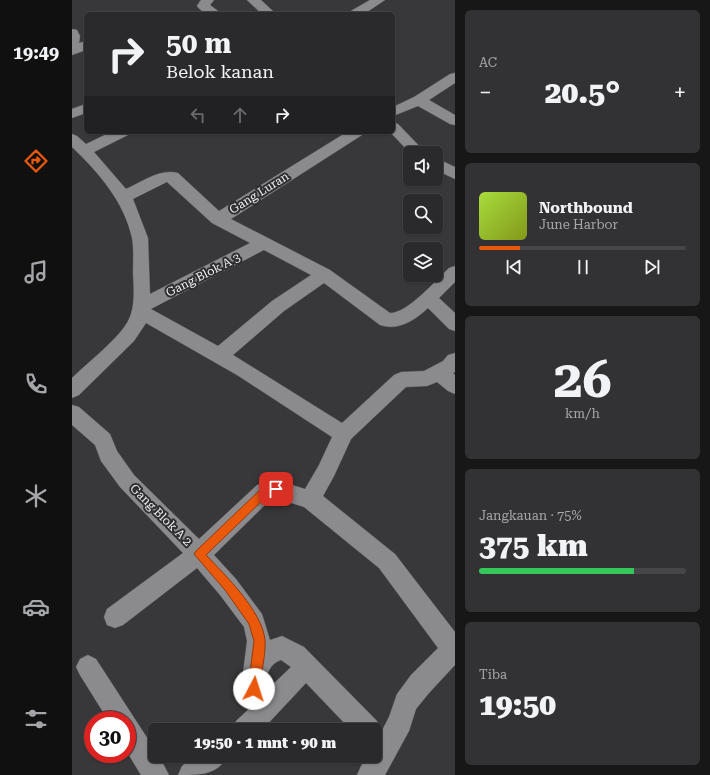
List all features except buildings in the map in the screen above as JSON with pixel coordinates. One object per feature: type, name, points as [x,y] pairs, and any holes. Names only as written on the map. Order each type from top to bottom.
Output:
[{"type":"street","points":[[208,0],[203,6],[213,12]]},
{"type":"street","points":[[253,0],[268,12]]},
{"type":"street","points":[[358,12],[379,0]]},
{"type":"street","points":[[72,33],[74,36],[72,47]]},
{"type":"street","points":[[72,51],[84,46]]},
{"type":"street","points":[[395,111],[419,100],[455,77]]},
{"type":"street","points":[[419,100],[455,121]]},
{"type":"street","points":[[72,114],[84,109]]},
{"type":"street","points":[[395,129],[412,146]]},
{"type":"street","points":[[85,150],[119,134]]},
{"type":"street","name":"Gang Luran","points":[[124,198],[169,176],[172,177],[218,219],[354,134]]},
{"type":"street","points":[[72,139],[85,150],[124,198],[129,207],[140,238],[142,282],[141,309],[137,323],[128,336],[72,390]]},
{"type":"street","points":[[443,167],[455,174]]},
{"type":"street","points":[[218,219],[324,274],[386,320],[398,320],[414,310],[455,272]]},
{"type":"street","name":"Gang Blok A 3","points":[[141,309],[264,243]]},
{"type":"street","points":[[219,356],[278,306],[310,286],[324,274]]},
{"type":"street","points":[[428,298],[455,324]]},
{"type":"street","points":[[141,309],[264,382],[343,434]]},
{"type":"street","points":[[310,499],[327,470],[343,434],[401,380],[427,378],[450,366],[455,360]]},
{"type":"street","points":[[439,372],[455,386]]},
{"type":"street","name":"Gang Blok A 2","points":[[72,413],[103,440],[108,454],[127,480],[228,586],[254,622],[260,641],[255,669],[254,689],[266,708]]},
{"type":"street","points":[[115,617],[199,554],[264,492],[276,489],[292,495],[310,499],[387,560],[454,649],[420,684],[406,703],[400,722],[382,742]]},
{"type":"street","points":[[255,669],[267,653],[282,648],[296,655],[361,723]]},
{"type":"street","points":[[88,667],[116,711]]},
{"type":"street","points":[[252,723],[297,677]]},
{"type":"street","points":[[136,743],[156,775]]},
{"type":"street","points":[[191,775],[206,763]]},
{"type":"street","points":[[370,775],[374,763]]},
{"type":"route","points":[[254,689],[255,669],[260,641],[254,622],[228,586],[199,554],[264,492],[276,489]]}]
